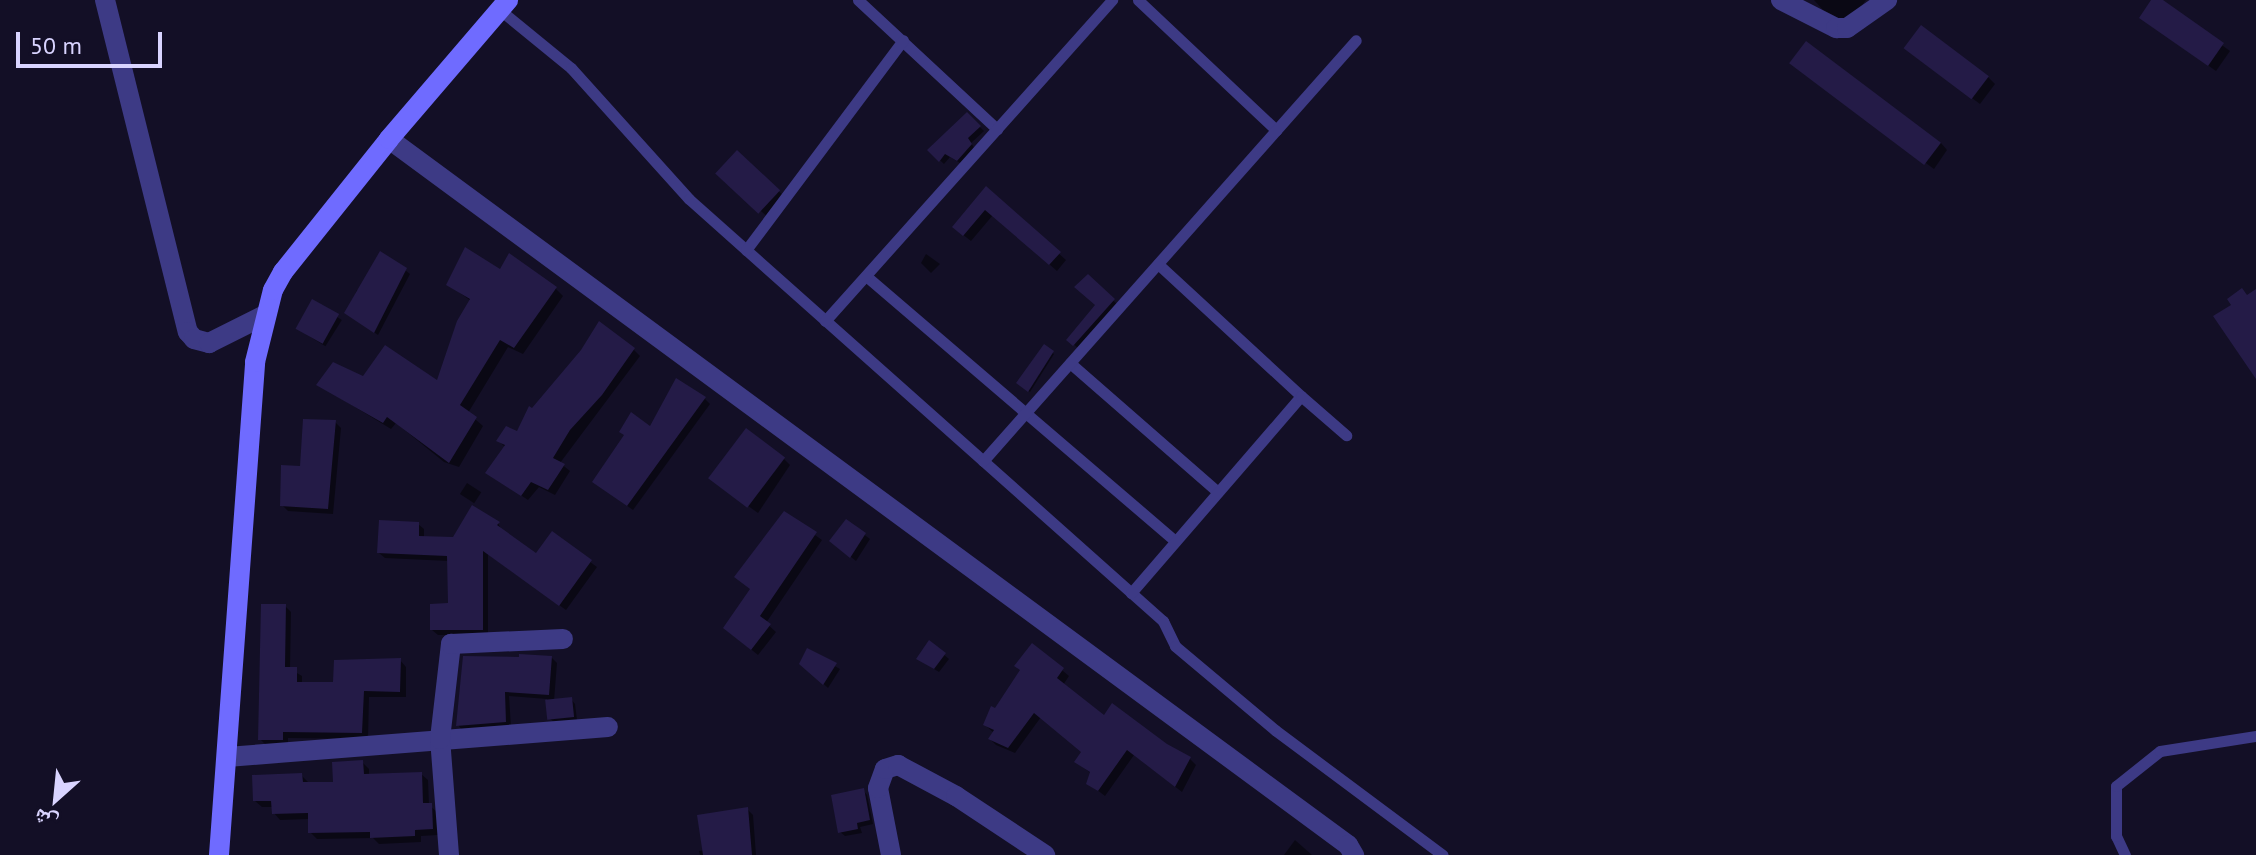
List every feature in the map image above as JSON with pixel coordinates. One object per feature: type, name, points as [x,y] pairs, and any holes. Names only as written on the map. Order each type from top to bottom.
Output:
[{"type":"street","points":[[105,0],[188,332],[194,339],[209,343],[265,315]]},
{"type":"street","points":[[1781,0],[1836,28],[1847,28],[1887,0]]},
{"type":"street","points":[[219,855],[255,362],[265,315],[283,272],[389,139],[504,5]]},
{"type":"street","points":[[389,139],[1348,845],[1354,855]]},
{"type":"street","points":[[449,855],[440,739],[451,644],[563,639]]},
{"type":"street","points":[[227,757],[608,727]]},
{"type":"street","points":[[891,855],[878,788],[881,775],[890,765],[898,765],[956,796],[1045,855]]},
{"type":"lane","points":[[858,0],[997,129]]},
{"type":"lane","points":[[825,321],[1112,0]]},
{"type":"lane","points":[[1138,0],[1276,130]]},
{"type":"lane","points":[[504,5],[571,68],[689,199],[1163,621],[1175,646],[1275,730],[1443,855]]},
{"type":"lane","points":[[746,250],[903,40]]},
{"type":"lane","points":[[983,461],[1356,40]]},
{"type":"lane","points":[[1158,264],[1346,435]]},
{"type":"lane","points":[[866,276],[1175,541]]},
{"type":"lane","points":[[1070,363],[1218,492]]},
{"type":"lane","points":[[1131,593],[1301,396]]},
{"type":"lane","points":[[2125,855],[2116,836],[2116,786],[2160,751],[2256,736]]},
{"type":"building","points":[[2151,0],[2163,0],[2224,43],[2208,66],[2139,18]]},
{"type":"building","points":[[1921,25],[1989,76],[1971,99],[1904,48]]},
{"type":"building","points":[[1806,41],[1941,143],[1924,165],[1789,63]]},
{"type":"building","points":[[967,112],[981,126],[968,138],[972,144],[957,161],[945,154],[939,162],[927,150]]},
{"type":"building","points":[[737,150],[780,190],[758,214],[715,173]]},
{"type":"building","points":[[986,186],[1061,252],[1049,265],[985,210],[963,236],[952,227]]},
{"type":"building","points":[[465,247],[500,269],[509,253],[557,287],[514,348],[500,340],[460,405],[477,417],[449,463],[387,417],[383,423],[316,385],[333,362],[363,376],[385,345],[437,380],[457,321],[470,299],[446,285]]},
{"type":"building","points":[[380,251],[407,268],[374,333],[344,313]]},
{"type":"building","points":[[1088,274],[1115,299],[1073,346],[1066,340],[1095,305],[1074,287]]},
{"type":"building","points":[[2242,288],[2247,295],[2256,289],[2256,379],[2213,316],[2231,305],[2227,299]]},
{"type":"building","points":[[312,299],[339,314],[323,344],[296,329]]},
{"type":"building","points":[[599,321],[635,348],[602,395],[570,430],[553,458],[565,464],[548,490],[531,482],[521,496],[485,473],[505,445],[496,441],[506,426],[517,431],[529,406],[532,408],[581,350]]},
{"type":"building","points":[[1044,344],[1054,351],[1028,392],[1016,383]]},
{"type":"building","points":[[676,378],[706,397],[627,506],[592,482],[624,435],[619,432],[631,412],[650,426]]},
{"type":"building","points":[[303,419],[336,420],[328,509],[280,506],[281,465],[300,466]]},
{"type":"building","points":[[746,428],[785,457],[747,508],[708,478]]},
{"type":"building","points":[[472,505],[500,522],[497,525],[536,553],[552,531],[592,560],[559,606],[483,551],[483,630],[430,630],[430,604],[448,603],[447,556],[377,553],[379,520],[419,522],[419,536],[453,537]]},
{"type":"building","points":[[784,511],[817,532],[760,616],[771,624],[751,650],[723,628],[750,589],[734,577]]},
{"type":"building","points":[[846,519],[866,533],[850,558],[829,541]]},
{"type":"building","points":[[261,604],[286,604],[285,667],[297,667],[297,682],[333,682],[334,660],[401,658],[400,692],[364,691],[362,733],[283,732],[283,740],[258,740]]},
{"type":"building","points":[[929,640],[946,653],[934,669],[916,659]]},
{"type":"building","points":[[1032,643],[1064,668],[1057,678],[1104,715],[1112,703],[1167,744],[1191,757],[1175,787],[1127,750],[1098,791],[1086,784],[1090,772],[1074,762],[1081,752],[1034,713],[1008,748],[988,739],[994,730],[983,725],[991,706],[995,708],[1020,670],[1014,666]]},
{"type":"building","points":[[807,648],[837,663],[823,685],[799,664]]},
{"type":"building","points":[[519,654],[552,656],[549,695],[505,692],[506,722],[456,726],[463,656],[519,657]]},
{"type":"building","points":[[572,697],[574,717],[547,720],[545,700]]},
{"type":"building","points":[[363,760],[364,774],[422,772],[423,803],[432,803],[433,829],[415,830],[415,836],[370,838],[370,832],[308,833],[308,813],[272,814],[271,801],[253,801],[252,775],[302,773],[303,782],[333,782],[332,762]]},
{"type":"building","points":[[864,788],[870,820],[857,823],[858,829],[838,833],[831,795]]},
{"type":"building","points":[[748,807],[752,855],[703,855],[697,815]]}]
